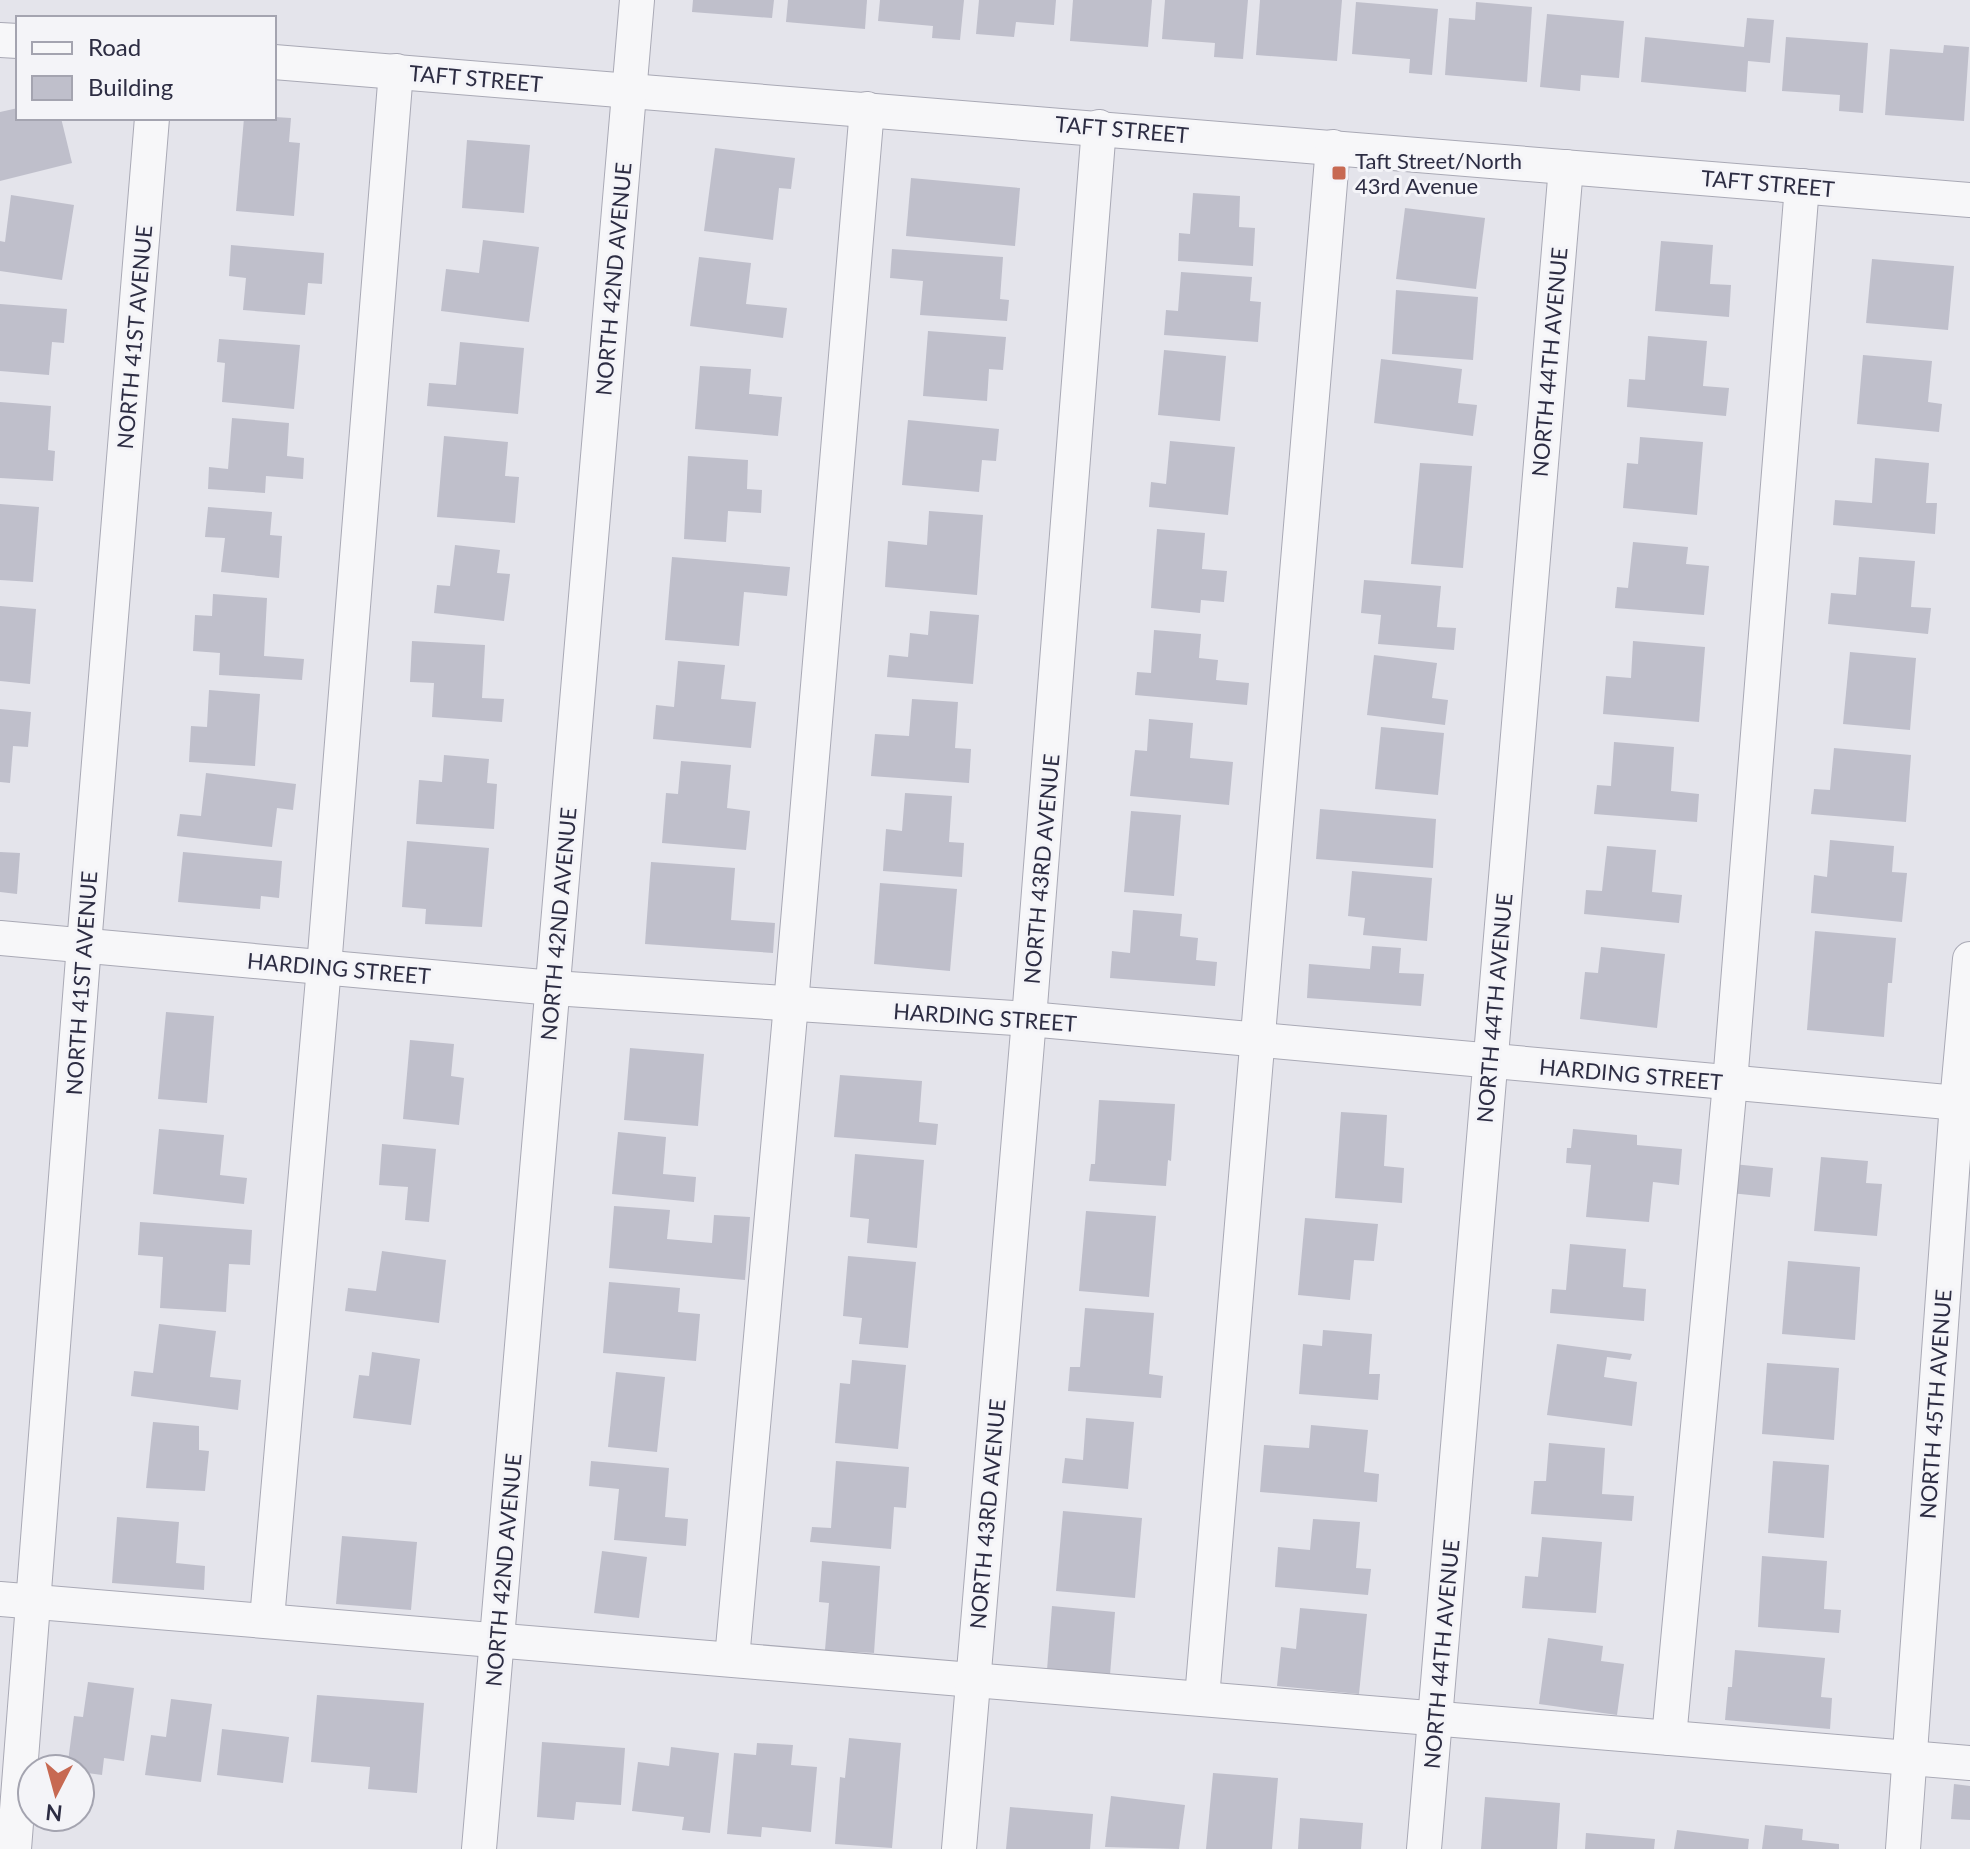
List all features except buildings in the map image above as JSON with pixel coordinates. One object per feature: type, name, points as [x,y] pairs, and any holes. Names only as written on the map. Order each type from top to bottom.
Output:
[{"type":"street","name":"NORTH 42ND AVENUE","points":[[479,1849],[637,0]]},
{"type":"street","name":"TAFT STREET","points":[[276,62],[1970,200]]},
{"type":"street","points":[[267,1619],[324,967],[396,71]]},
{"type":"street","points":[[732,1659],[867,109]]},
{"type":"street","name":"NORTH 41ST AVENUE","points":[[14,1849],[152,120]]},
{"type":"street","name":"NORTH 43RD AVENUE","points":[[959,1849],[1029,1019],[1099,127]]},
{"type":"street","points":[[1202,1698],[1333,147]]},
{"type":"street","name":"NORTH 44TH AVENUE","points":[[1424,1849],[1566,167]]},
{"type":"street","points":[[1669,1738],[1730,1083],[1802,186]]},
{"type":"street","name":"HARDING STREET","points":[[0,938],[553,988],[1029,1019],[1963,1104]]},
{"type":"street","name":"NORTH 45TH AVENUE","points":[[1903,1849],[1963,1104],[1970,959]]},
{"type":"street","points":[[0,1599],[1970,1763]]},
{"type":"place","name":"Taft Street/North 43rd Avenue","points":[[1339,173]]}]
